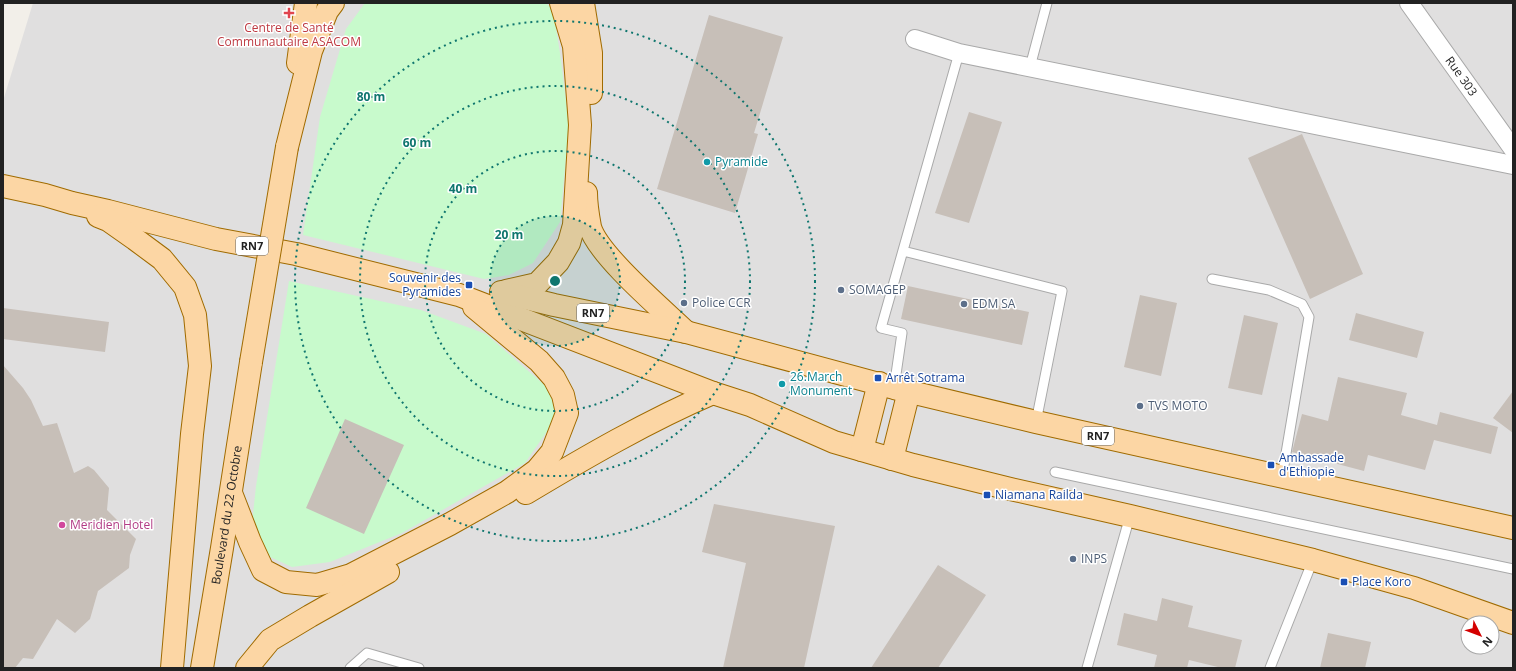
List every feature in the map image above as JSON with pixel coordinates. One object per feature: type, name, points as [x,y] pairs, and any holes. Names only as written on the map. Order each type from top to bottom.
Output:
[{"type":"main road","points":[[287,147],[306,3]]},
{"type":"main road","points":[[287,147],[311,51],[327,11],[333,3]]},
{"type":"main road","points":[[501,292],[536,284],[558,262],[569,243],[574,225],[580,125],[574,46],[561,3]]},
{"type":"main road","points":[[583,3],[591,53],[591,126],[586,194],[591,228],[602,247],[617,266],[686,332]]},
{"type":"main road","name":"Boulevard du 22 Octobre","points":[[202,668],[287,147]]},
{"type":"main road","name":"RN7","points":[[3,186],[46,195],[216,240],[296,254],[459,295],[501,292],[554,305],[686,332],[894,388],[1036,422],[1513,528]]},
{"type":"main road","points":[[72,203],[108,220],[162,259],[185,287],[195,315],[200,366],[192,434],[172,668]]},
{"type":"main road","points":[[459,295],[713,393],[750,405],[834,442],[892,459],[1006,488],[1312,560],[1414,588],[1513,623]]},
{"type":"main road","points":[[231,493],[250,542],[263,570],[286,582],[317,585],[351,575],[450,524],[507,492],[537,470],[552,452],[567,413],[563,395],[554,378],[539,361],[459,295]]},
{"type":"main road","points":[[862,450],[894,388]]},
{"type":"main road","points":[[892,459],[894,388]]},
{"type":"main road","points":[[247,668],[270,640],[310,616],[454,535],[590,455],[677,409],[713,393]]},
{"type":"street","name":"Rue 303","points":[[1409,3],[1513,149]]},
{"type":"street","points":[[915,39],[959,53],[1513,165]]},
{"type":"lane","points":[[1030,67],[1047,3]]},
{"type":"lane","points":[[894,388],[902,333],[881,328],[959,53]]},
{"type":"lane","points":[[903,251],[1062,291],[1036,422]]},
{"type":"lane","points":[[1212,279],[1269,290],[1302,304],[1309,317],[1282,477]]},
{"type":"lane","points":[[1054,472],[1513,569]]},
{"type":"lane","points":[[1087,668],[1130,516]]},
{"type":"lane","points":[[1270,668],[1312,560]]},
{"type":"lane","points":[[350,668],[367,653],[419,668]]},
{"type":"shaded area","points":[[33,3],[1513,3],[1513,668],[3,668],[3,101]]},
{"type":"green space","points":[[365,3],[546,3],[553,10],[569,125],[560,222],[533,263],[509,275],[484,279],[303,235],[320,117],[346,29]]},
{"type":"green space","points":[[289,281],[421,310],[486,334],[549,389],[557,417],[525,463],[402,533],[330,562],[292,567],[270,557],[252,524],[256,486]]},
{"type":"building","points":[[709,15],[783,37],[754,133],[758,134],[735,213],[657,189]]},
{"type":"building","points":[[969,112],[1002,122],[969,223],[935,213]]},
{"type":"building","points":[[1302,134],[1363,274],[1310,299],[1248,158]]},
{"type":"building","points":[[908,286],[1029,312],[1022,345],[901,319]]},
{"type":"building","points":[[1140,295],[1177,303],[1161,376],[1124,367]]},
{"type":"building","points":[[3,308],[109,322],[105,352],[3,339]]},
{"type":"building","points":[[1356,313],[1424,332],[1417,358],[1349,340]]},
{"type":"building","points":[[1244,315],[1278,323],[1262,395],[1228,388]]},
{"type":"building","name":"Meridien Hotel","points":[[3,365],[23,388],[31,400],[43,426],[57,423],[74,473],[88,466],[94,470],[109,488],[107,510],[136,539],[130,555],[129,568],[98,591],[90,619],[75,633],[57,619],[33,659],[23,658],[15,668],[3,668]]},
{"type":"building","points":[[1338,377],[1407,393],[1401,415],[1437,425],[1440,412],[1498,427],[1491,454],[1434,440],[1425,470],[1368,455],[1364,471],[1292,452],[1302,414],[1328,421]]},
{"type":"building","points":[[1513,391],[1513,433],[1493,418]]},
{"type":"building","points":[[345,419],[404,445],[364,534],[306,508]]},
{"type":"building","points":[[714,504],[835,526],[804,668],[723,668],[746,563],[702,552]]},
{"type":"building","points":[[938,565],[986,595],[938,668],[871,668]]},
{"type":"building","points":[[1162,598],[1193,606],[1188,627],[1242,640],[1235,668],[1222,668],[1189,660],[1187,668],[1154,668],[1157,655],[1117,645],[1124,613],[1157,621]]},
{"type":"building","points":[[1328,633],[1371,642],[1365,668],[1320,668]]},
{"type":"place","name":"Centre de Santé Communautaire ASACOM","points":[[289,13]]},
{"type":"place","name":"Pyramide","points":[[707,162]]},
{"type":"place","name":"Souvenir des Pyramides","points":[[469,285]]},
{"type":"place","name":"SOMAGEP","points":[[841,290]]},
{"type":"place","name":"Police CCR","points":[[684,303]]},
{"type":"place","name":"EDM SA","points":[[964,304]]},
{"type":"place","name":"Arrêt Sotrama","points":[[878,378]]},
{"type":"place","name":"26.March Monument","points":[[782,384]]},
{"type":"place","name":"TVS MOTO","points":[[1140,406]]},
{"type":"place","name":"Ambassade d'Ethiopie","points":[[1271,465]]},
{"type":"place","name":"Niamana Railda","points":[[987,495]]},
{"type":"place","name":"Meridien Hotel","points":[[62,525]]},
{"type":"place","name":"INPS","points":[[1073,559]]},
{"type":"place","name":"Place Koro","points":[[1344,582]]}]
